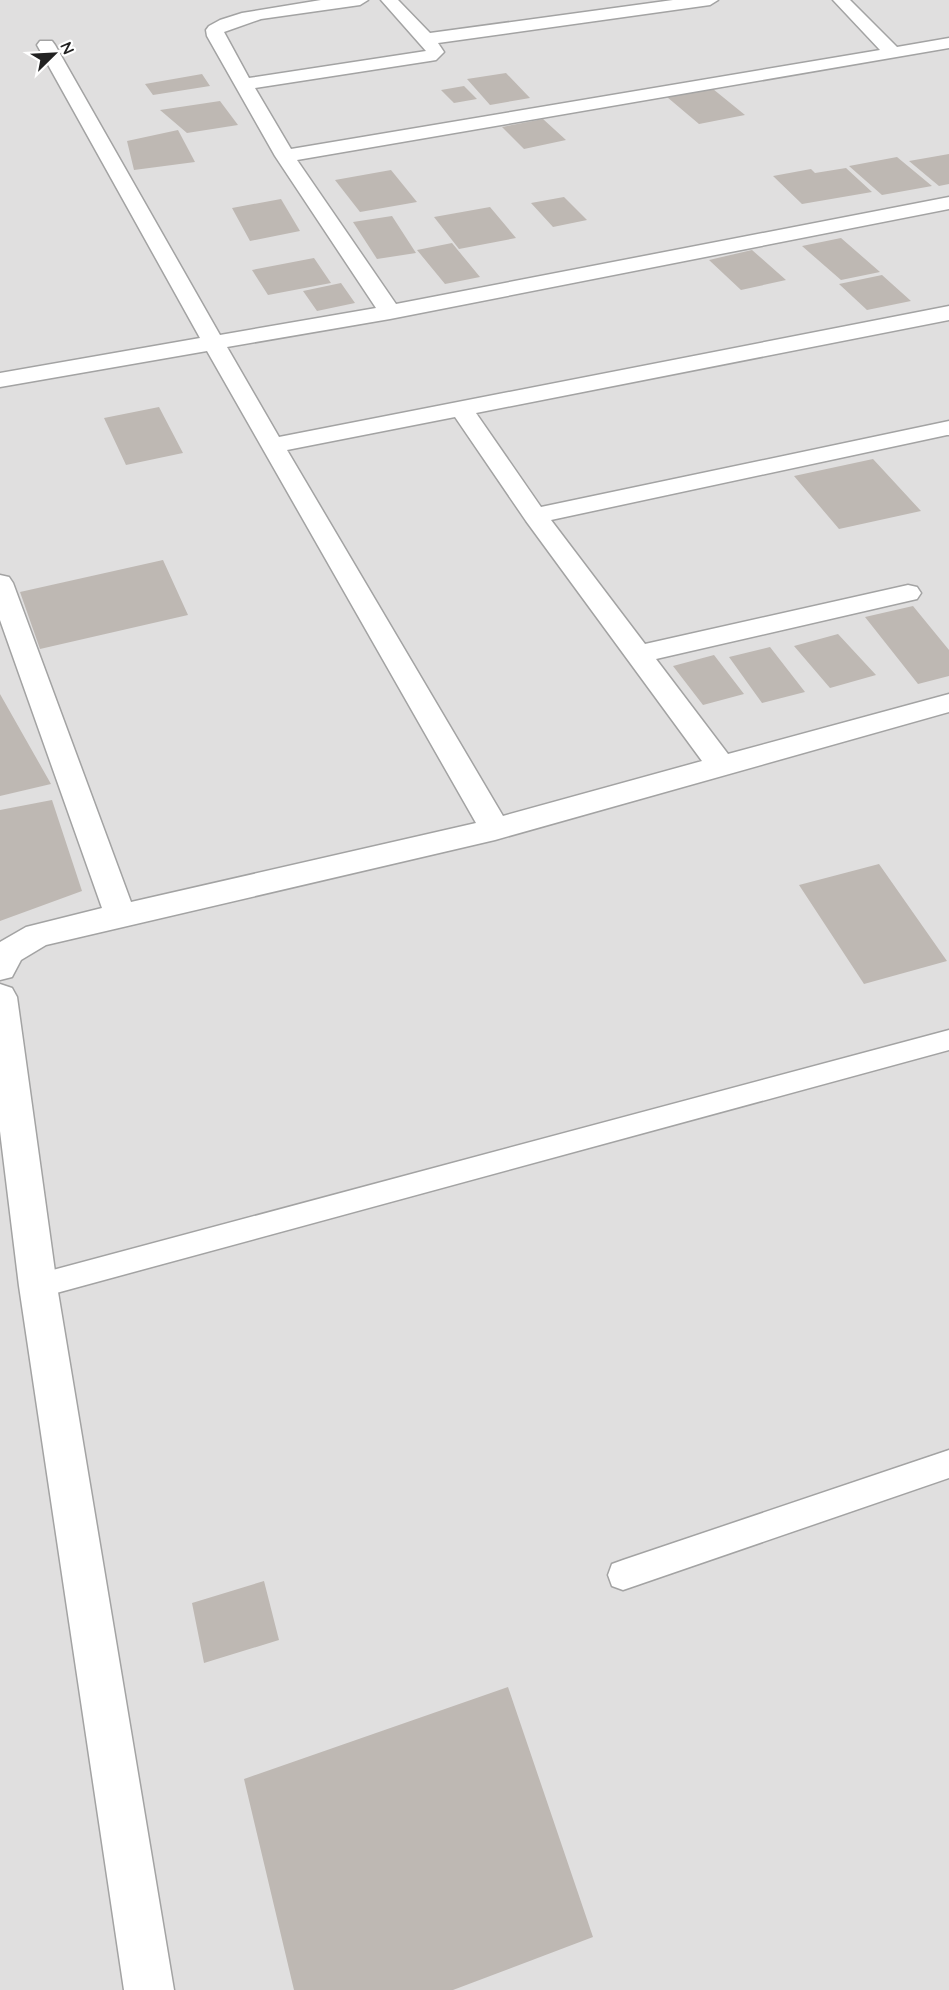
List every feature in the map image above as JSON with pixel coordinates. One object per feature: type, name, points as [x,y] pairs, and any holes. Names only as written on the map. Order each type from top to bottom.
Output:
[{"type":"street","points":[[360,0],[261,7],[215,30],[216,36],[285,156],[390,312]]},
{"type":"street","points":[[244,84],[430,56],[435,52],[426,39],[389,0]]},
{"type":"street","points":[[426,39],[710,0]]},
{"type":"street","points":[[841,0],[893,53]]},
{"type":"street","points":[[285,156],[949,42]]},
{"type":"street","points":[[46,45],[272,446],[495,829]]},
{"type":"street","points":[[0,380],[390,312],[949,203]]},
{"type":"street","points":[[272,446],[949,313]]},
{"type":"street","points":[[461,409],[637,655],[721,766]]},
{"type":"street","points":[[536,516],[947,428]]},
{"type":"street","points":[[0,583],[120,914]]},
{"type":"street","points":[[637,655],[909,593]]},
{"type":"street","points":[[0,968],[10,951],[37,935],[495,829],[949,703]]},
{"type":"street","points":[[0,997],[38,1286],[149,1990]]},
{"type":"lane","points":[[38,1286],[949,1040]]},
{"type":"lane","points":[[623,1575],[949,1464]]},
{"type":"shaded area","points":[[0,0],[949,0],[949,1990],[0,1990]]},
{"type":"building","points":[[506,73],[530,98],[490,105],[467,79]]},
{"type":"building","points":[[202,74],[210,86],[153,95],[145,84]]},
{"type":"building","points":[[464,86],[477,99],[454,103],[441,90]]},
{"type":"building","points":[[713,89],[745,115],[699,124],[667,97]]},
{"type":"building","points":[[220,101],[238,125],[187,133],[160,110]]},
{"type":"building","points":[[543,119],[566,140],[524,149],[502,127]]},
{"type":"building","points":[[178,130],[195,162],[134,170],[127,141]]},
{"type":"building","points":[[949,154],[949,184],[939,186],[909,161]]},
{"type":"building","points":[[897,157],[932,186],[882,195],[849,166]]},
{"type":"building","points":[[846,168],[872,192],[802,204],[773,176],[811,169],[815,173]]},
{"type":"building","points":[[391,170],[417,202],[360,212],[335,180]]},
{"type":"building","points":[[564,197],[587,220],[553,227],[531,203]]},
{"type":"building","points":[[281,199],[300,231],[250,241],[232,208]]},
{"type":"building","points":[[490,207],[516,238],[459,249],[434,217]]},
{"type":"building","points":[[392,216],[416,253],[377,259],[353,222]]},
{"type":"building","points":[[841,238],[880,272],[841,280],[802,246]]},
{"type":"building","points":[[452,243],[480,277],[445,284],[417,250]]},
{"type":"building","points":[[752,250],[786,280],[741,290],[709,260]]},
{"type":"building","points":[[314,258],[331,283],[268,295],[252,270]]},
{"type":"building","points":[[882,275],[911,301],[867,310],[839,284]]},
{"type":"building","points":[[341,283],[355,303],[317,311],[303,291]]},
{"type":"building","points":[[159,407],[183,453],[126,465],[104,418]]},
{"type":"building","points":[[873,459],[921,511],[839,529],[794,476]]},
{"type":"building","points":[[163,560],[188,615],[40,649],[20,592]]},
{"type":"building","points":[[913,606],[949,650],[949,676],[918,684],[865,617]]},
{"type":"building","points":[[838,634],[876,675],[830,688],[794,646]]},
{"type":"building","points":[[770,647],[805,692],[762,703],[729,657]]},
{"type":"building","points":[[714,655],[744,694],[703,705],[673,666]]},
{"type":"building","points":[[0,694],[51,784],[0,796]]},
{"type":"building","points":[[52,800],[82,891],[0,921],[0,810]]},
{"type":"building","points":[[879,864],[947,961],[864,984],[799,885]]},
{"type":"building","points":[[264,1581],[279,1640],[204,1663],[192,1603]]},
{"type":"building","points":[[508,1687],[593,1937],[453,1990],[294,1990],[244,1779]]}]
